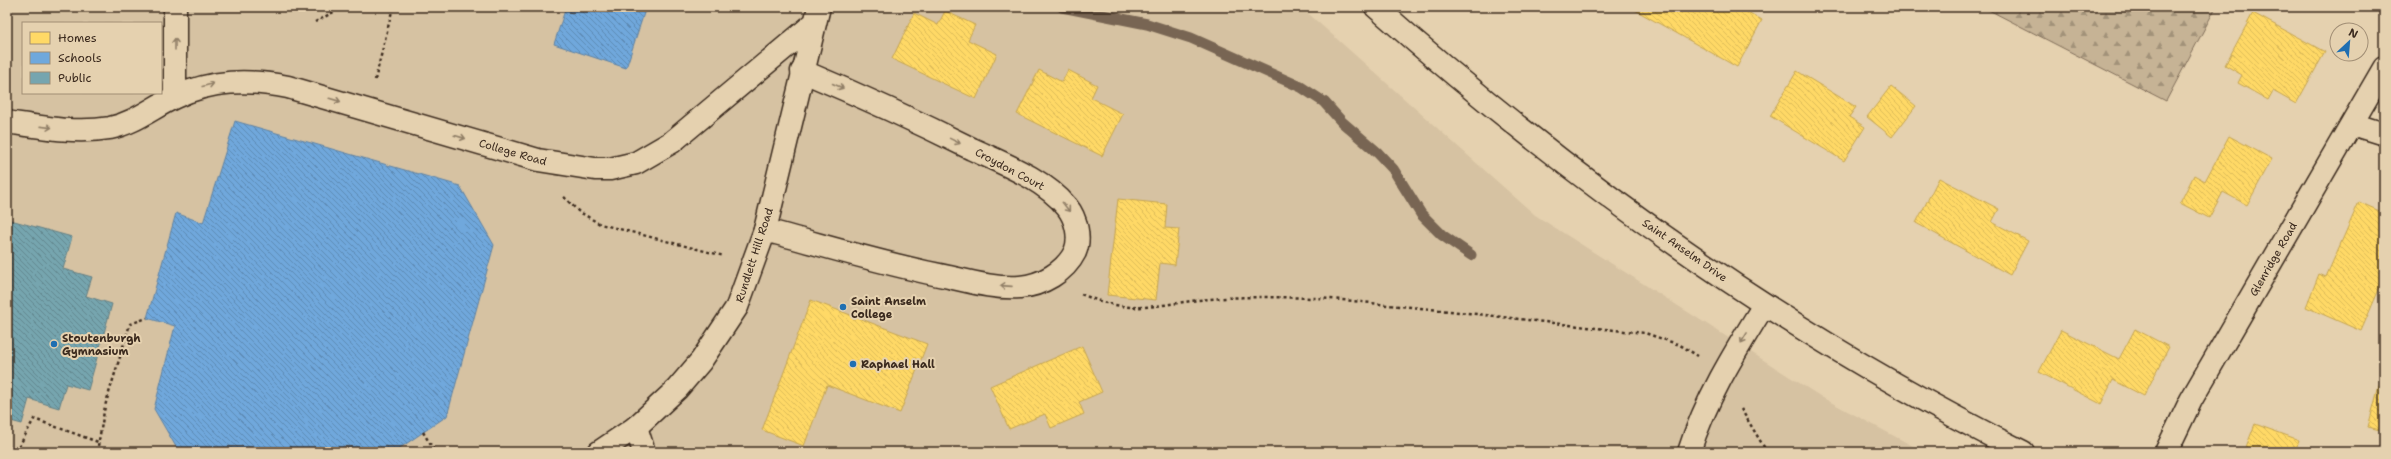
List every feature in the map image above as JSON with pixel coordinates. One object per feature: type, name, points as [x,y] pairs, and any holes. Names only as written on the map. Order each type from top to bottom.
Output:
[{"type":"street","points":[[175,97],[176,7]]},
{"type":"street","name":"Saint Anselm Drive","points":[[1376,7],[1512,122],[1588,182],[1764,305],[1957,418],[2023,452]]},
{"type":"street","name":"College Road","points":[[7,122],[62,130],[110,128],[136,119],[175,97],[221,82],[251,81],[288,87],[538,160],[595,170],[610,169],[636,163],[672,142],[815,16]]},
{"type":"street","name":"Rundlett Hill Road","points":[[599,452],[636,427],[692,372],[727,324],[737,307],[765,230],[815,16]]},
{"type":"street","name":"Glenridge Road","points":[[2166,452],[2191,400],[2384,68]]},
{"type":"street","name":"Croydon Court","points":[[765,230],[897,265],[968,281],[1019,287],[1039,283],[1057,273],[1068,263],[1076,250],[1078,236],[1068,208],[1052,192],[1019,172],[935,131],[802,71]]},
{"type":"street","points":[[2352,124],[2384,134]]},
{"type":"street","points":[[1690,452],[1700,418],[1720,378],[1764,305]]},
{"type":"street","points":[[636,427],[644,452]]},
{"type":"path","points":[[315,22],[343,7]]},
{"type":"path","points":[[368,110],[393,7]]},
{"type":"path","points":[[538,160],[558,192],[578,211],[600,224],[728,257]]},
{"type":"path","points":[[1057,273],[1079,294],[1101,303],[1123,308],[1142,309],[1199,300],[1315,298],[1510,316],[1645,333],[1694,352],[1720,378],[1767,452]]},
{"type":"path","points":[[97,452],[105,406],[130,324],[147,318]]},
{"type":"path","points":[[16,452],[34,419],[98,442]]},
{"type":"path","points":[[423,432],[435,452]]},
{"type":"shaded area","name":"Saint Anselm College","points":[[7,7],[1301,7],[1535,215],[1823,398],[1924,452],[7,452]]},
{"type":"green space","points":[[1983,7],[2216,7],[2166,101]]},
{"type":"building: Homes","points":[[1637,7],[1739,7],[1762,20],[1737,67],[1635,10]]},
{"type":"building: Homes","points":[[945,11],[975,25],[968,40],[997,54],[976,99],[892,59],[914,13],[938,25]]},
{"type":"building: Homes","points":[[2253,13],[2325,52],[2296,104],[2273,91],[2268,100],[2238,83],[2242,75],[2225,65]]},
{"type":"building: Homes","points":[[1039,70],[1062,82],[1068,70],[1097,85],[1091,98],[1123,114],[1102,156],[1017,114]]},
{"type":"building: Homes","points":[[1797,71],[1856,107],[1849,117],[1865,127],[1844,161],[1770,116]]},
{"type":"building: Homes","points":[[1891,86],[1916,106],[1892,137],[1867,117]]},
{"type":"building: Homes","points":[[2229,136],[2272,159],[2247,205],[2223,192],[2209,218],[2180,203],[2194,175],[2205,181]]},
{"type":"building: Homes","points":[[1939,178],[1999,209],[1992,222],[2028,241],[2010,275],[1916,223]]},
{"type":"building: Homes","points":[[1118,199],[1167,204],[1165,228],[1179,229],[1175,265],[1160,263],[1156,300],[1107,295]]},
{"type":"building: Homes","points":[[2359,202],[2384,213],[2384,278],[2361,331],[2306,307],[2319,274],[2326,277]]},
{"type":"building: Homes","name":"Raphael Hall","points":[[811,300],[927,344],[900,413],[827,385],[804,446],[762,430]]},
{"type":"building: Homes","points":[[2135,329],[2169,347],[2144,396],[2113,380],[2101,404],[2039,372],[2061,330],[2119,359]]},
{"type":"building: Homes","points":[[1082,346],[1102,392],[1079,402],[1084,414],[1051,428],[1045,414],[1009,429],[990,386]]},
{"type":"building: Homes","points":[[2384,367],[2384,431],[2368,427]]},
{"type":"building: Homes","points":[[2255,424],[2299,440],[2295,452],[2244,452]]},
{"type":"building: Schools","points":[[566,7],[646,7],[626,68],[554,44]]},
{"type":"building: Schools","points":[[235,121],[460,186],[494,245],[447,416],[394,452],[366,452],[343,446],[342,452],[179,452],[154,409],[175,326],[147,318],[176,213],[203,223]]},
{"type":"building: Public","name":"Stoutenburgh Gymnasium","points":[[7,219],[72,237],[63,269],[92,277],[86,296],[112,304],[88,390],[66,384],[59,408],[29,399],[22,424],[7,420]]},
{"type":"waterway","points":[[1062,7],[1147,24],[1191,38],[1301,87],[1324,102],[1342,122],[1378,153],[1393,169],[1421,214],[1442,235],[1471,255]]},
{"type":"place","name":"Saint Anselm College","points":[[843,307]]},
{"type":"place","name":"Stoutenburgh Gymnasium","points":[[54,344]]},
{"type":"place","name":"Raphael Hall","points":[[853,364]]}]
